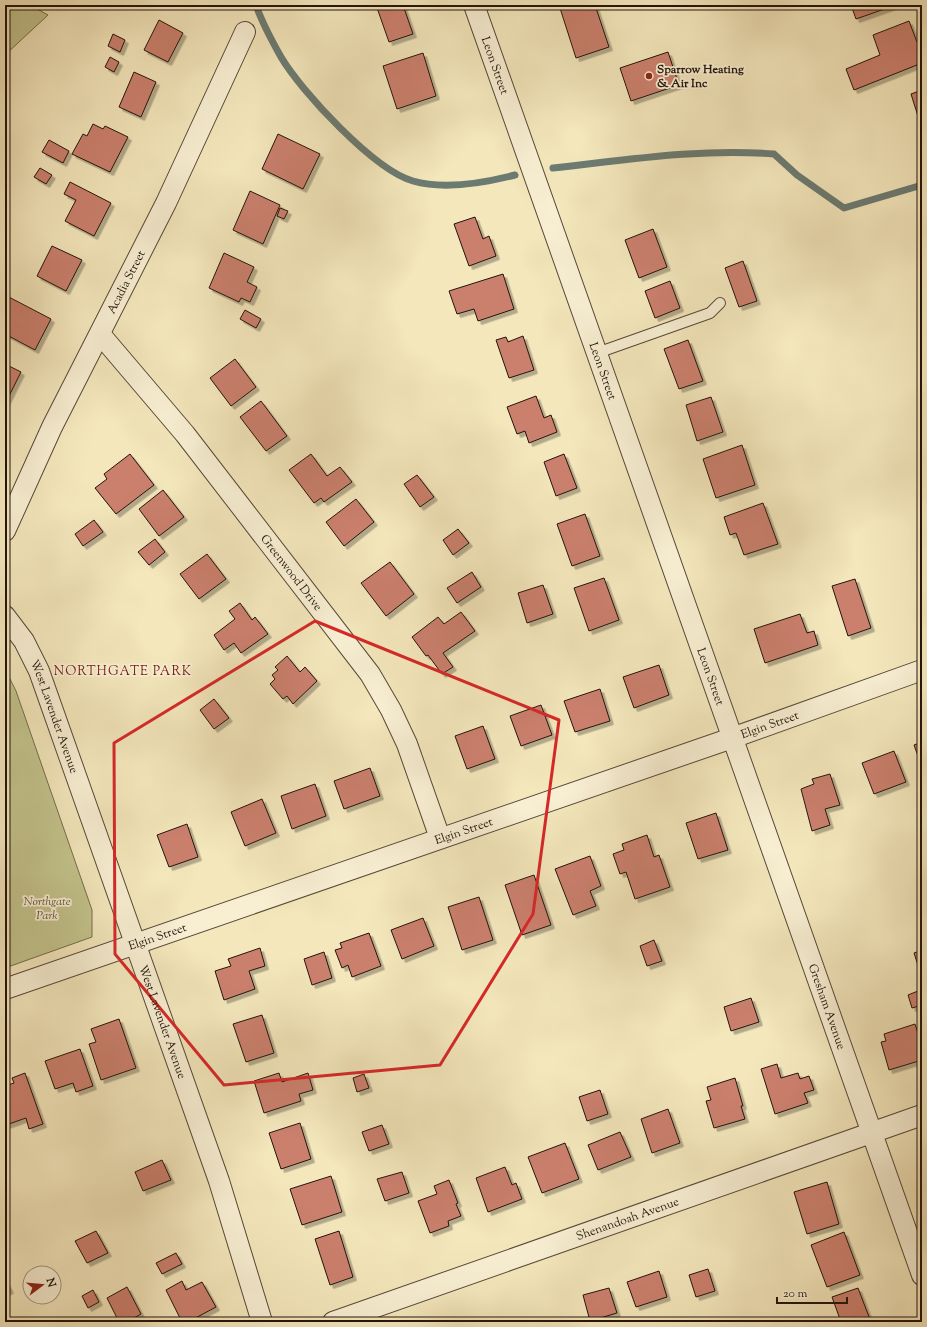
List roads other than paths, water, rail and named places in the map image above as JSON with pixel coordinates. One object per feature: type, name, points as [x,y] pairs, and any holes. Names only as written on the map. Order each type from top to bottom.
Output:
[{"type":"street","name":"Leon Street","points":[[474,5],[732,738]]},
{"type":"street","name":"Acadia Street","points":[[5,531],[52,427],[166,203],[245,32]]},
{"type":"street","name":"Greenwood Drive","points":[[100,334],[185,434],[370,674],[392,710],[407,744],[440,838]]},
{"type":"street","name":"West Lavender Avenue","points":[[5,616],[24,641],[39,671],[219,1181],[262,1322]]},
{"type":"street","name":"Elgin Street","points":[[5,989],[732,738],[922,670]]},
{"type":"street","name":"Gresham Avenue","points":[[732,738],[922,1275]]},
{"type":"street","name":"Shenandoah Avenue","points":[[333,1322],[922,1115]]},
{"type":"lane","points":[[597,353],[710,313],[720,304]]},
{"type":"waterway","points":[[256,5],[264,25],[281,57],[305,89],[321,108],[359,146],[397,174],[413,181],[438,185],[477,183],[515,175]]},
{"type":"waterway","points":[[553,168],[635,158],[691,154],[774,154],[797,175],[844,208],[922,185]]},
{"type":"place","name":"Sparrow Heating & Air Inc","points":[[649,76]]},
{"type":"district","name":"NORTHGATE PARK","points":[[123,670]]},
{"type":"park label","name":"Northgate Park","points":[[47,908]]}]
